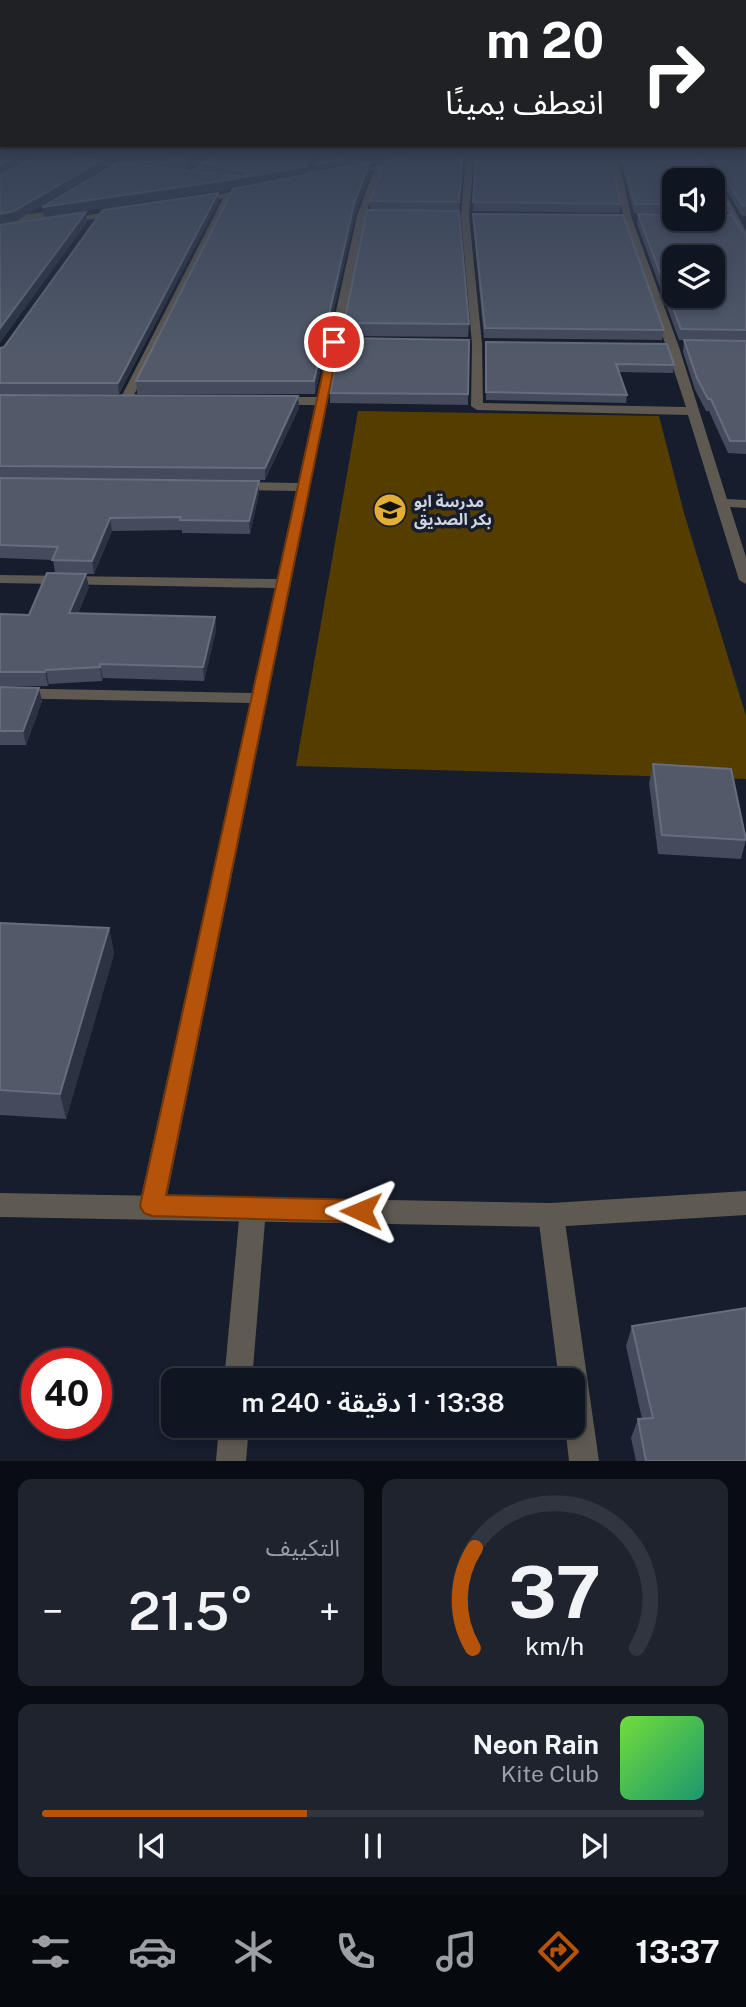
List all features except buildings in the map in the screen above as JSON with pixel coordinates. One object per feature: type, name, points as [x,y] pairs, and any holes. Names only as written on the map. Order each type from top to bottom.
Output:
[{"type":"street","points":[[17,227],[26,221]]},
{"type":"street","points":[[0,229],[57,221]]},
{"type":"street","points":[[92,226],[96,221]]},
{"type":"street","points":[[111,401],[132,401],[217,221]]},
{"type":"street","points":[[152,1206],[322,401],[341,342],[366,221]]},
{"type":"street","points":[[465,221],[477,406],[693,411]]},
{"type":"street","points":[[635,221],[679,347],[693,411],[746,580]]},
{"type":"street","points":[[736,221],[746,239]]},
{"type":"street","points":[[471,344],[490,344]]},
{"type":"street","points":[[660,347],[679,347]]},
{"type":"street","points":[[256,401],[322,401]]},
{"type":"street","points":[[221,486],[304,486]]},
{"type":"street","points":[[722,503],[746,504]]},
{"type":"street","points":[[0,579],[283,584]]},
{"type":"street","points":[[0,693],[259,698]]},
{"type":"street","points":[[0,1205],[551,1215],[746,1203]]},
{"type":"street","points":[[239,1368],[253,1209]]},
{"type":"street","points":[[551,1215],[584,1461]]},
{"type":"street","points":[[232,1461],[233,1438]]},
{"type":"shaded area","points":[[358,411],[659,416],[684,513],[746,716],[746,779],[296,766]]},
{"type":"place","name":"مدرسة ابو بكر الصديق","points":[[390,510]]},
{"type":"route","points":[[334,342],[152,1206],[361,1211]]}]
